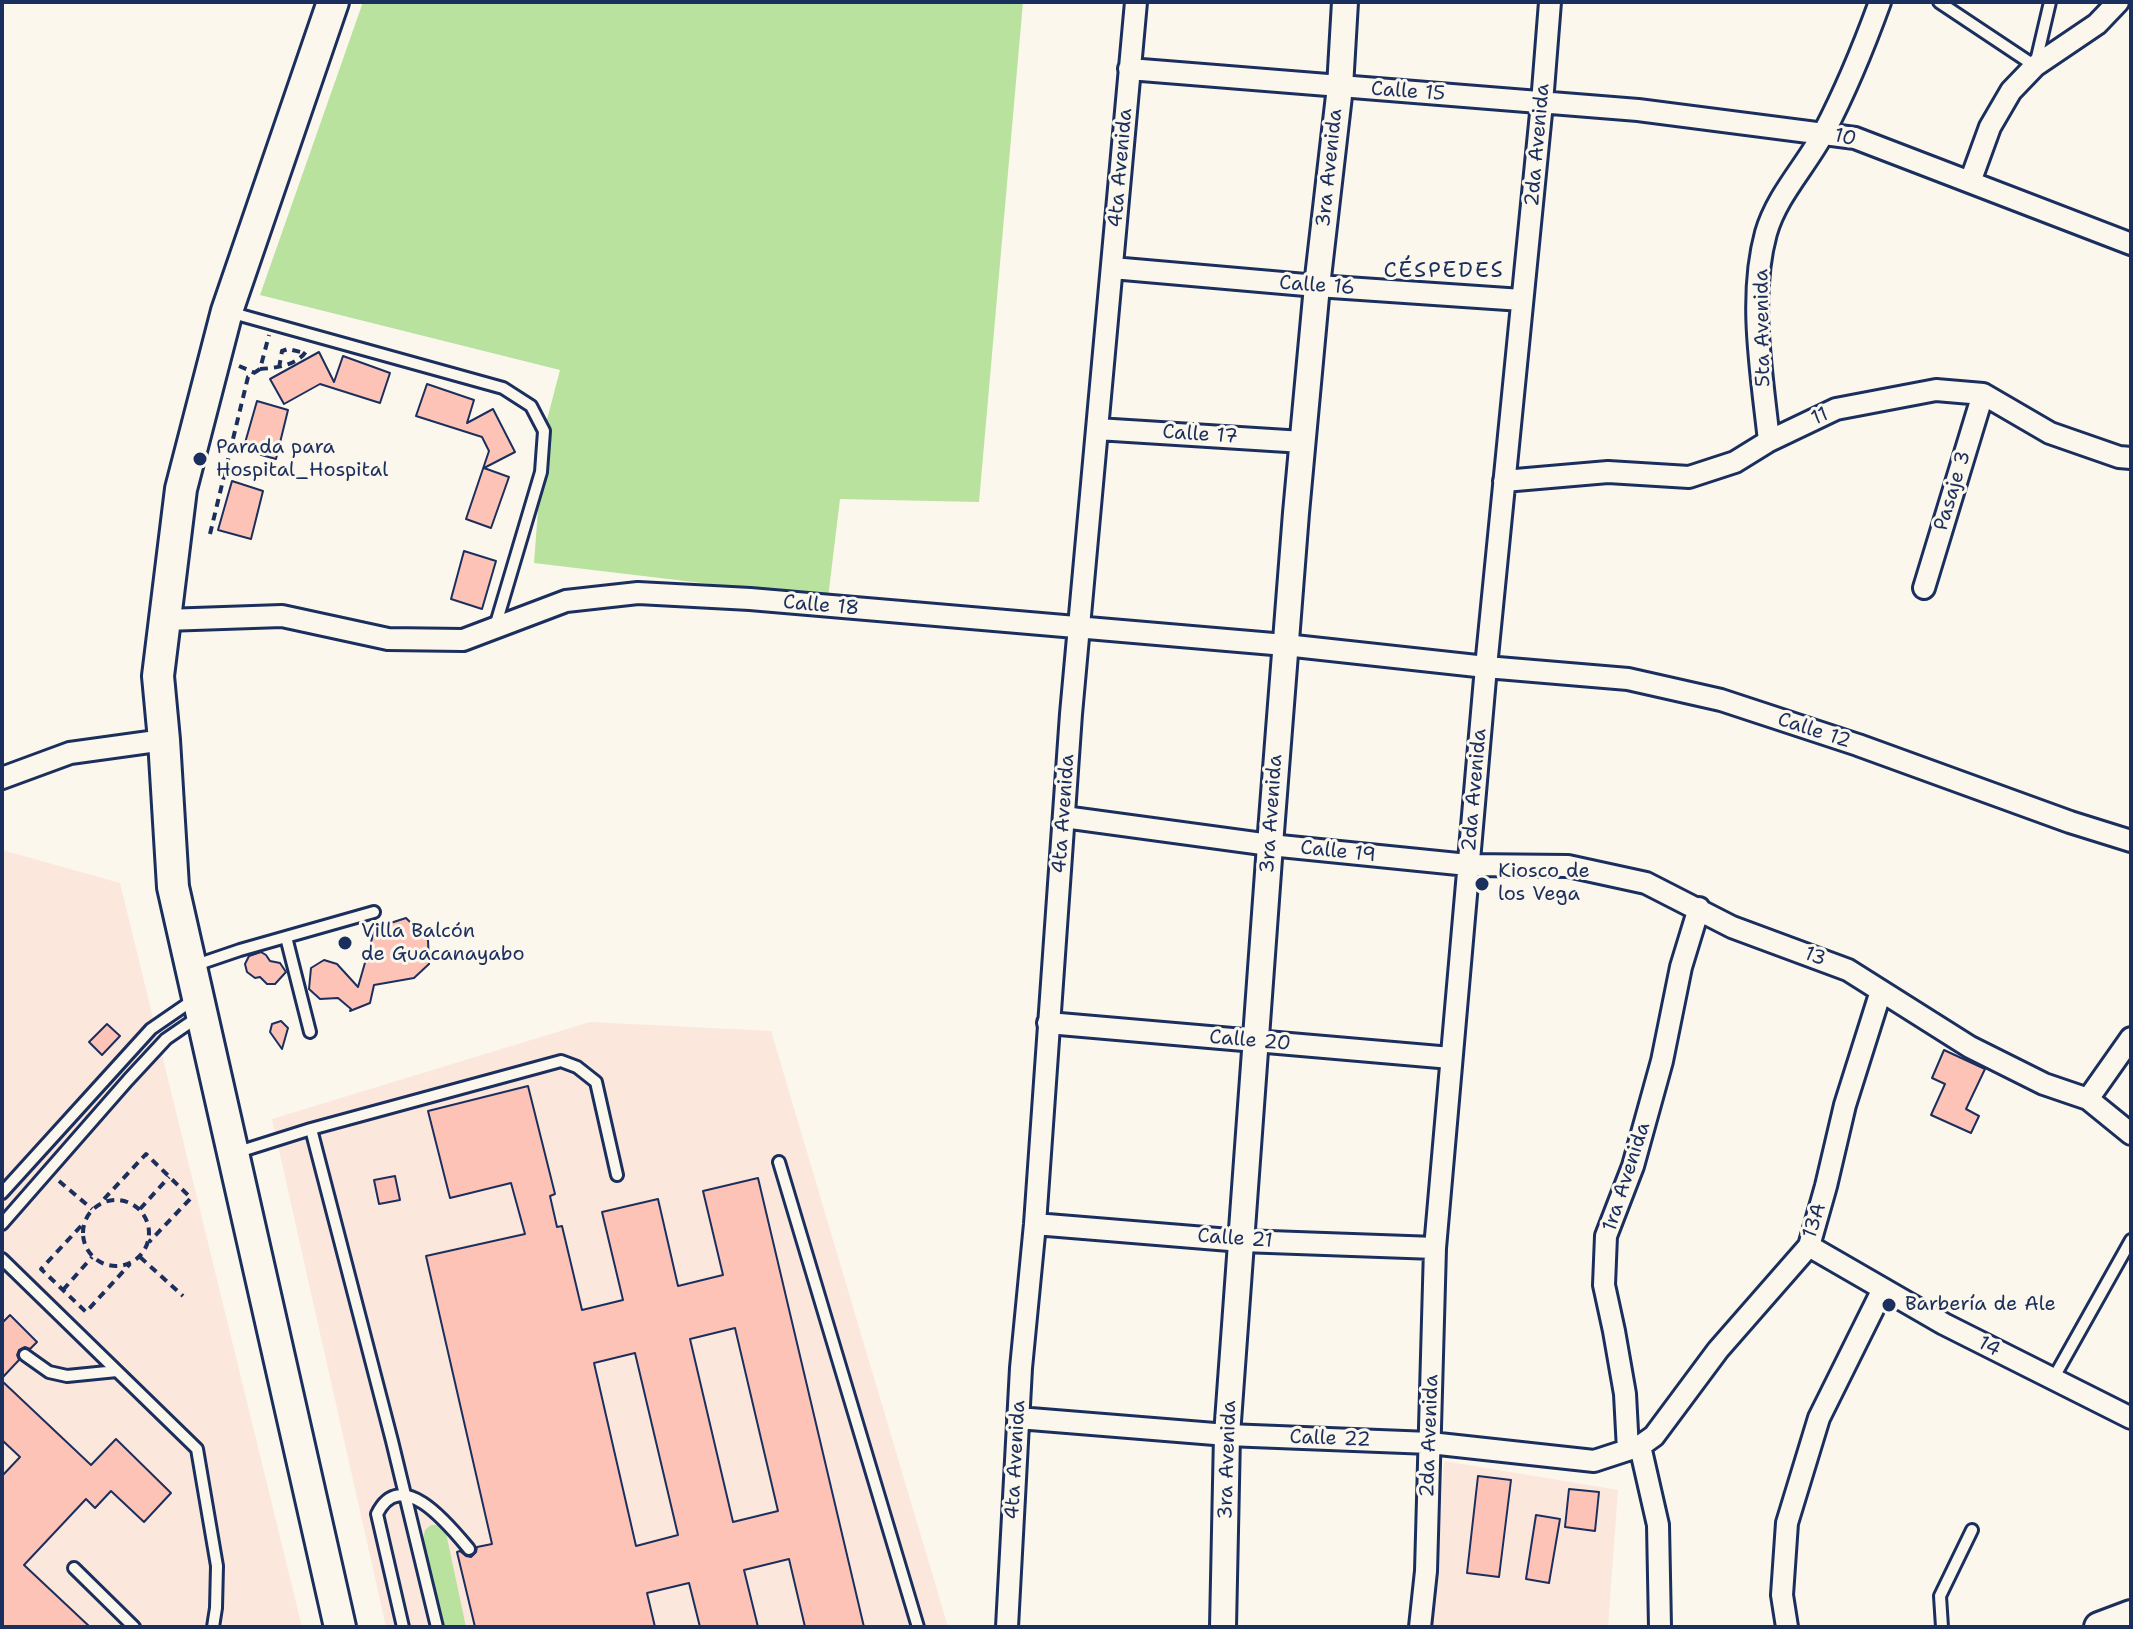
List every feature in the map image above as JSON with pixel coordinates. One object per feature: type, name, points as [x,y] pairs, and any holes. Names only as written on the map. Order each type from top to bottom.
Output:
[{"type":"main road","points":[[333,2],[227,311],[181,489],[158,676],[173,887],[340,1627]]},
{"type":"street","name":"4ta Avenida","points":[[1007,1627],[1018,1418],[1078,629],[1136,2]]},
{"type":"street","name":"3ra Avenida","points":[[1223,1627],[1227,1435],[1285,645],[1317,286],[1340,87],[1345,2]]},
{"type":"street","name":"2da Avenida","points":[[1420,1627],[1426,1571],[1435,1248],[1486,667],[1550,2]]},
{"type":"street","name":"5ta Avenida","points":[[1769,441],[1759,345],[1758,278],[1766,232],[1783,194],[1823,134],[1865,44],[1880,2]]},
{"type":"street","points":[[1970,182],[1990,127],[2011,91],[2035,66],[2097,24],[2118,2]]},
{"type":"street","name":"Calle 15","points":[[1129,69],[1542,103]]},
{"type":"street","name":"10","points":[[1542,103],[1638,110],[1855,138],[2131,244]]},
{"type":"street","name":"Calle 16","points":[[1112,268],[1522,300]]},
{"type":"street","name":"11","points":[[1504,481],[1608,472],[1689,477],[1735,462],[1769,441],[1836,409],[1936,390],[1983,394],[2050,433],[2119,457],[2131,458]]},
{"type":"street","name":"Pasaje 3","points":[[1924,588],[1983,394]]},
{"type":"street","name":"Calle 17","points":[[1097,429],[1303,442]]},
{"type":"street","name":"Calle 18","points":[[165,620],[282,616],[388,639],[463,640],[566,601],[638,593],[750,599],[1285,645],[1486,667]]},
{"type":"street","name":"Calle 12","points":[[1486,667],[1628,679],[1721,700],[2131,841]]},
{"type":"street","points":[[2,778],[70,753],[164,740]]},
{"type":"street","name":"Calle 19","points":[[1064,817],[1270,845],[1468,865]]},
{"type":"street","name":"13","points":[[1468,865],[1568,866],[1646,883],[1732,927],[1848,970],[1970,1047],[2044,1084],[2088,1099],[2131,1134]]},
{"type":"street","name":"1ra Avenida","points":[[1660,1627],[1658,1525],[1634,1448],[1604,1285],[1606,1236],[1633,1166],[1662,1061],[1681,967],[1699,908]]},
{"type":"street","name":"13A","points":[[1634,1448],[1654,1436],[1718,1350],[1809,1246],[1845,1105],[1881,991]]},
{"type":"street","name":"Calle 20","points":[[1048,1023],[1451,1058]]},
{"type":"street","points":[[2088,1099],[2131,1038]]},
{"type":"street","name":"Calle 21","points":[[1035,1224],[1242,1241],[1435,1248]]},
{"type":"street","name":"14","points":[[1809,1246],[1944,1324],[2131,1418]]},
{"type":"street","points":[[1787,1627],[1782,1595],[1787,1523],[1819,1418],[1883,1289]]},
{"type":"street","name":"Calle 22","points":[[1018,1418],[1227,1435],[1430,1443],[1594,1461],[1634,1448]]},
{"type":"lane","points":[[1939,2],[2035,66],[2050,2]]},
{"type":"lane","points":[[227,311],[503,388],[531,406],[544,431],[541,472],[495,629]]},
{"type":"lane","points":[[191,967],[374,912]]},
{"type":"lane","points":[[286,937],[310,1032]]},
{"type":"lane","points":[[2,1224],[128,1080],[199,1006]]},
{"type":"lane","points":[[2,1193],[151,1029],[199,1006]]},
{"type":"lane","points":[[233,1153],[561,1061],[577,1067],[596,1082],[617,1175]]},
{"type":"lane","points":[[311,1129],[437,1627]]},
{"type":"lane","points":[[779,1162],[918,1627]]},
{"type":"lane","points":[[2053,1379],[2131,1240]]},
{"type":"lane","points":[[2,1259],[197,1449],[217,1566],[213,1627]]},
{"type":"lane","points":[[25,1355],[49,1372],[67,1376],[117,1371]]},
{"type":"lane","points":[[403,1627],[377,1514],[382,1503],[390,1496],[405,1494],[446,1521],[469,1549]]},
{"type":"lane","points":[[1942,1627],[1940,1596],[1972,1530]]},
{"type":"lane","points":[[74,1568],[134,1627]]},
{"type":"path","points":[[260,369],[270,330]]},
{"type":"path","points":[[210,534],[248,377],[260,369],[279,368],[303,357],[311,343]]},
{"type":"path","points":[[279,368],[282,351],[288,349],[305,353]]},
{"type":"path","points":[[83,1224],[83,1241],[92,1257],[107,1265],[125,1266],[140,1257],[149,1242],[191,1198],[146,1154],[100,1204]]},
{"type":"path","points":[[48,1172],[92,1209]]},
{"type":"path","points":[[140,1209],[169,1177]]},
{"type":"path","points":[[133,1261],[86,1312],[41,1269],[83,1224],[92,1209],[107,1200],[125,1200],[140,1209],[149,1224],[149,1242]]},
{"type":"path","points":[[63,1290],[92,1257]]},
{"type":"path","points":[[140,1257],[183,1296]]},
{"type":"shaded area","points":[[2,850],[120,883],[302,1627],[2,1627]]},
{"type":"shaded area","points":[[590,1022],[771,1031],[948,1627],[386,1627],[272,1119]]},
{"type":"shaded area","points":[[1444,1461],[1618,1490],[1608,1627],[1432,1627]]},
{"type":"green space","points":[[363,2],[1023,2],[979,502],[840,499],[828,598],[534,563],[544,431],[560,370],[260,295]]},
{"type":"green space","points":[[431,1525],[439,1525],[446,1533],[466,1627],[445,1627],[423,1539],[425,1530]]},
{"type":"building","points":[[319,352],[334,382],[343,356],[390,373],[380,403],[320,384],[284,404],[270,379]]},
{"type":"building","points":[[427,384],[474,400],[467,423],[493,409],[515,452],[484,468],[509,477],[491,528],[466,519],[489,451],[482,437],[416,416]]},
{"type":"building","points":[[257,401],[288,410],[276,459],[243,450]]},
{"type":"building","points":[[232,481],[263,491],[251,539],[218,530]]},
{"type":"building","points":[[464,551],[496,561],[482,609],[451,599]]},
{"type":"building","points":[[406,918],[428,940],[429,964],[414,978],[374,985],[370,1003],[350,1011],[338,998],[320,999],[309,989],[311,968],[324,960],[337,964],[358,987],[375,928]]},
{"type":"building","points":[[261,952],[270,961],[280,963],[286,972],[275,984],[267,984],[260,977],[255,978],[247,972],[245,964],[249,956]]},
{"type":"building","points":[[281,1021],[288,1028],[282,1049],[270,1032],[272,1024]]},
{"type":"building","points":[[107,1024],[120,1036],[102,1055],[89,1042]]},
{"type":"building","points":[[1944,1050],[1985,1069],[1966,1109],[1979,1116],[1971,1133],[1931,1115],[1945,1084],[1932,1078]]},
{"type":"building","points":[[528,1086],[555,1194],[550,1196],[557,1227],[562,1226],[582,1310],[623,1300],[602,1212],[658,1199],[678,1286],[723,1275],[703,1191],[758,1178],[864,1627],[805,1627],[789,1559],[744,1570],[758,1627],[700,1627],[689,1583],[647,1593],[655,1627],[475,1627],[457,1552],[471,1557],[477,1547],[492,1544],[426,1256],[525,1234],[511,1183],[450,1198],[428,1111]],"holes":[[[735,1328],[778,1511],[733,1522],[690,1339]],[[635,1353],[678,1535],[636,1546],[594,1363]]]},
{"type":"building","points":[[395,1176],[400,1200],[379,1204],[374,1180]]},
{"type":"building","points":[[10,1315],[37,1342],[30,1349],[25,1347],[19,1350],[19,1360],[2,1378],[2,1323]]},
{"type":"building","points":[[2,1381],[91,1465],[116,1439],[171,1493],[144,1522],[111,1491],[95,1508],[86,1499],[24,1565],[90,1627],[2,1627],[2,1476],[20,1457],[2,1440]]},
{"type":"building","points":[[1478,1476],[1511,1480],[1499,1577],[1467,1573]]},
{"type":"building","points":[[1569,1489],[1599,1492],[1595,1531],[1565,1527]]},
{"type":"building","points":[[1536,1515],[1560,1519],[1549,1583],[1526,1579]]},
{"type":"place","name":"Parada para Hospital_Hospital","points":[[200,459]]},
{"type":"place","name":"Kiosco de los Vega","points":[[1482,884]]},
{"type":"place","name":"Villa Balcón de Guacanayabo","points":[[345,943]]},
{"type":"place","name":"Barbería de Ale","points":[[1889,1305]]},
{"type":"district","name":"CÉSPEDES","points":[[1444,271]]}]
